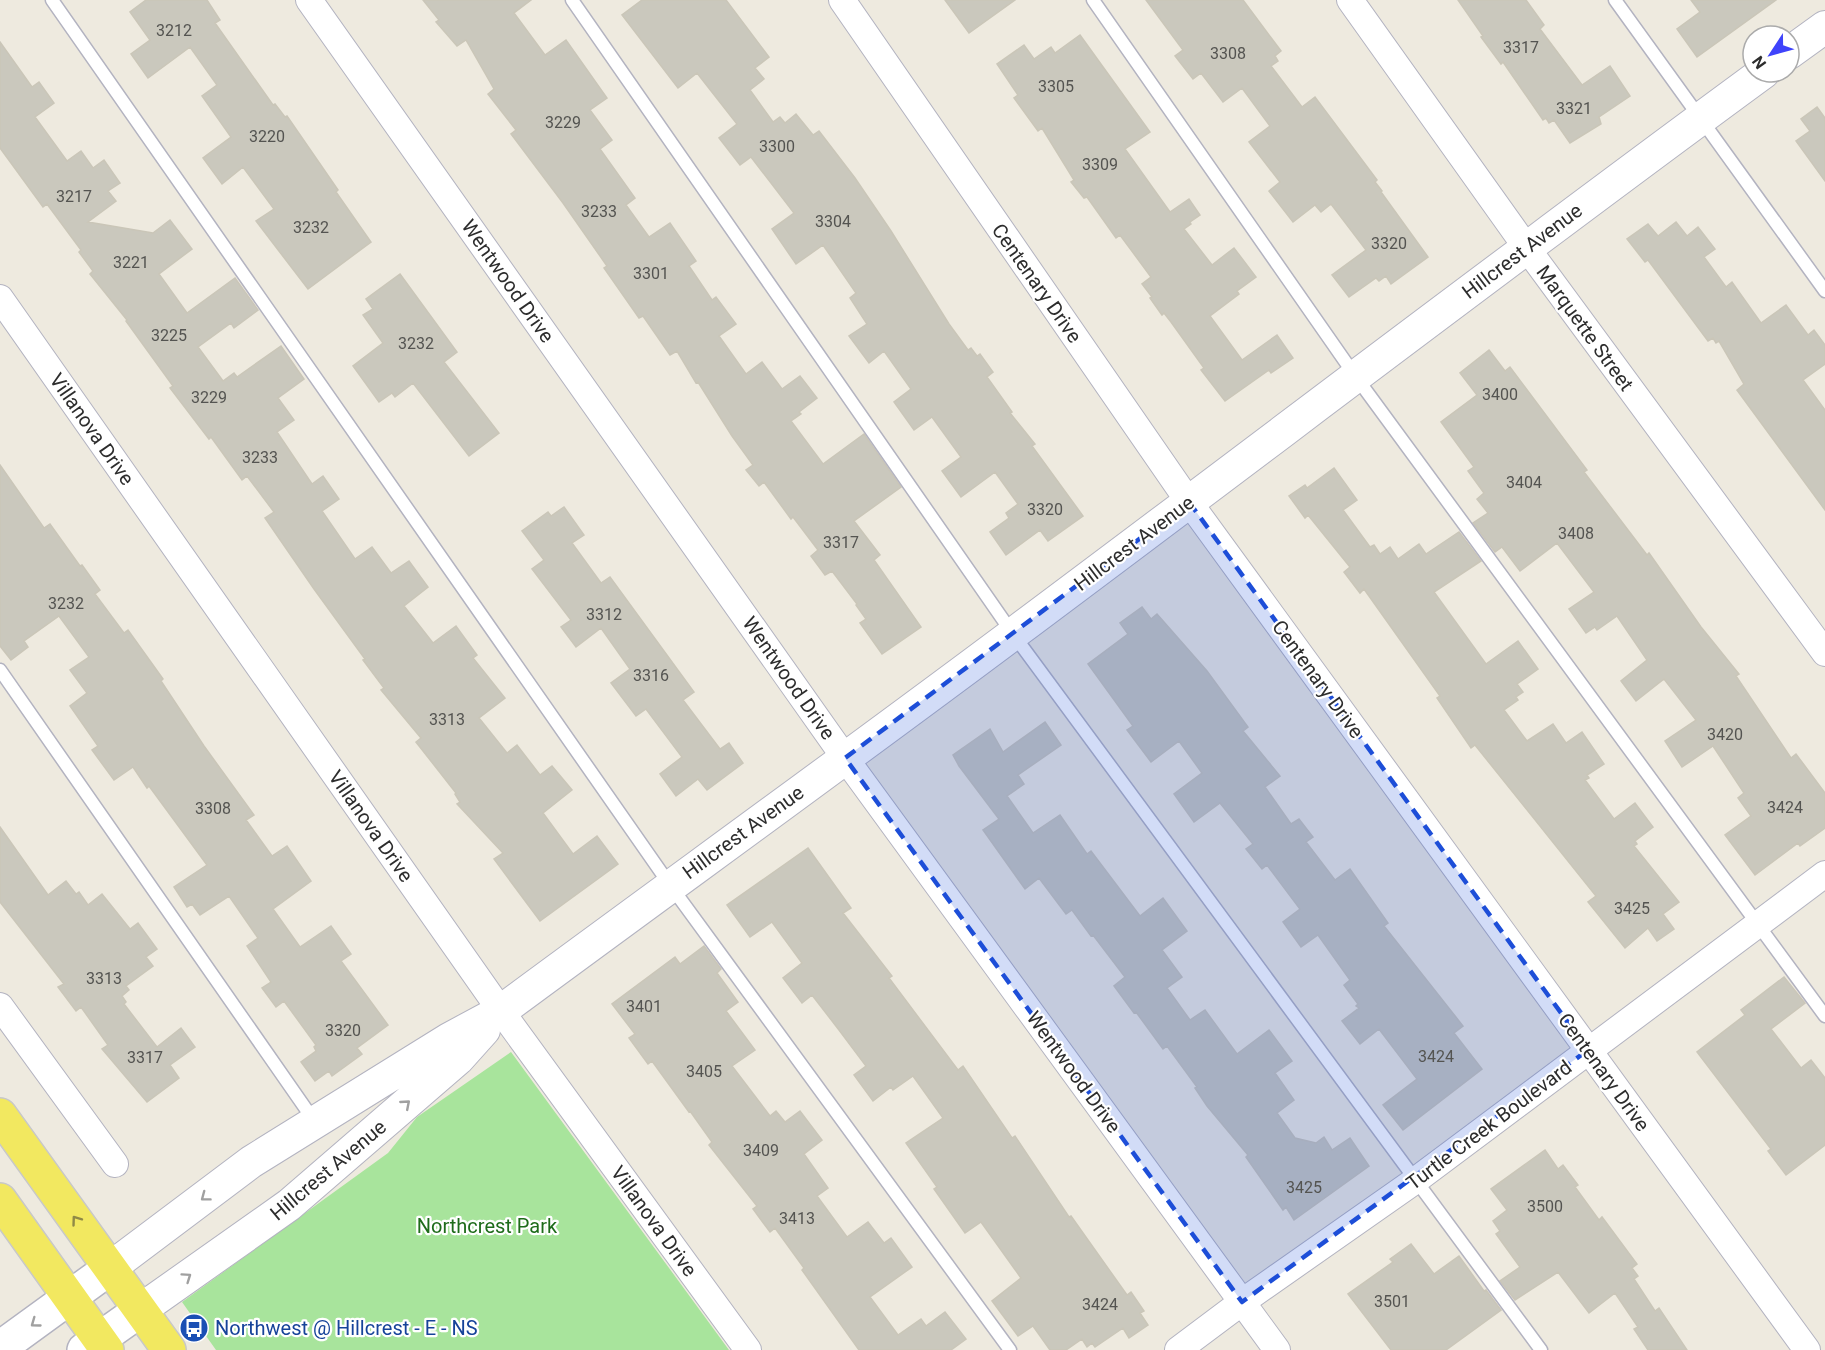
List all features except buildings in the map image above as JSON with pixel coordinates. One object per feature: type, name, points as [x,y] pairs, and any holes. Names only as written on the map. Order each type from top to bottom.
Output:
[{"type":"main road","points":[[0,1115],[169,1350]]},
{"type":"main road","points":[[0,1200],[69,1297],[97,1346],[139,1311]]},
{"type":"main road","points":[[0,1348],[110,1268]]},
{"type":"street","name":"Wentwood Drive","points":[[309,0],[845,758],[1277,1350]]},
{"type":"street","name":"Centenary Drive","points":[[842,0],[1189,502],[1806,1350]]},
{"type":"street","name":"Marquette Street","points":[[1350,0],[1526,247],[1825,653]]},
{"type":"street","points":[[1801,44],[1825,27]]},
{"type":"street","name":"Hillcrest Avenue","points":[[110,1268],[251,1162],[449,1039],[501,1011],[1013,634],[1526,247],[1747,84]]},
{"type":"street","name":"Villanova Drive","points":[[0,298],[501,1011],[748,1350]]},
{"type":"street","name":"Turtle Creek Boulevard","points":[[1178,1350],[1242,1302],[1416,1180],[1825,874]]},
{"type":"street","points":[[0,1005],[115,1164]]},
{"type":"street","name":"Hillcrest Avenue","points":[[139,1311],[289,1205],[458,1059],[501,1011]]},
{"type":"lane","points":[[52,0],[670,885],[1010,1350]]},
{"type":"lane","points":[[572,0],[1013,634],[1541,1350]]},
{"type":"lane","points":[[1093,0],[1356,377],[1825,1016]]},
{"type":"lane","points":[[1615,0],[1825,291]]},
{"type":"lane","points":[[0,670],[316,1123]]},
{"type":"highlighted area","points":[[1189,502],[1588,1050],[1242,1302],[845,758]]},
{"type":"green space","name":"Northcrest Park","points":[[511,1052],[729,1350],[216,1350],[182,1302],[388,1153],[417,1117]]},
{"type":"place","name":"Northwest @ Hillcrest - E - NS","points":[[194,1328]]}]
